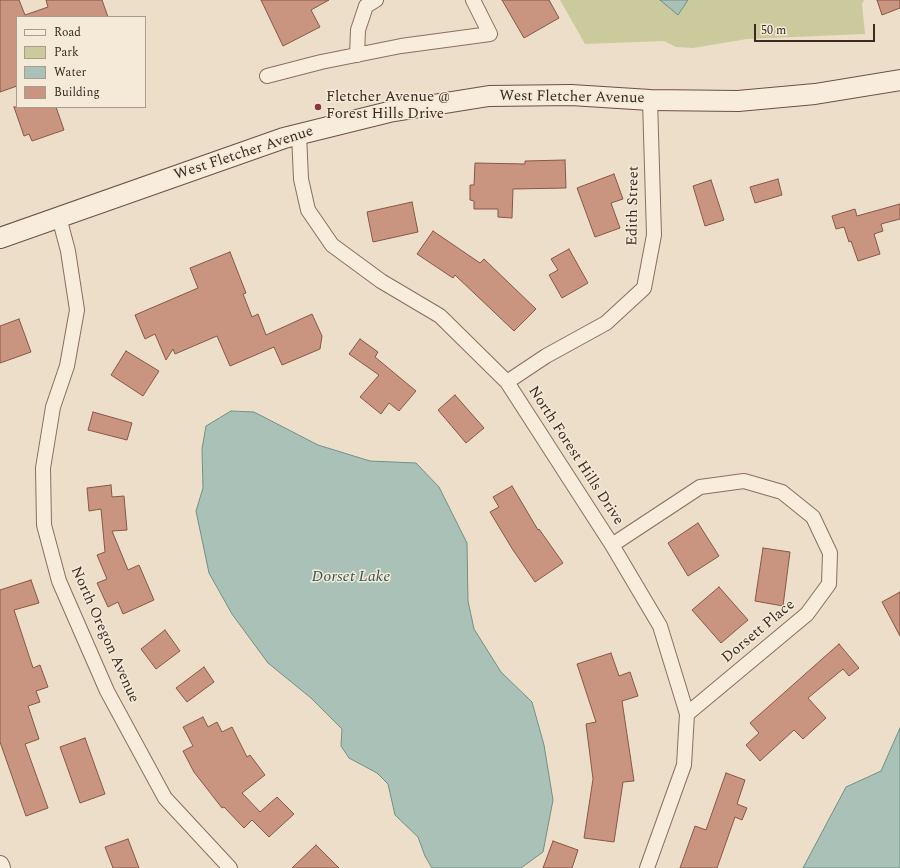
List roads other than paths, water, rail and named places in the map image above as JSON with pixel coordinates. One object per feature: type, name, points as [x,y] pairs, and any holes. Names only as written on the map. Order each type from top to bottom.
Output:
[{"type":"main road","name":"West Fletcher Avenue","points":[[0,238],[299,134],[389,112],[489,96],[571,95],[650,100],[738,101],[815,94],[900,80]]},
{"type":"street","points":[[357,54],[358,30],[366,6],[376,0]]},
{"type":"street","points":[[268,76],[357,54],[452,38],[490,34],[472,0]]},
{"type":"street","name":"Edith Street","points":[[507,382],[546,356],[606,323],[644,288],[654,235],[650,100]]},
{"type":"street","name":"North Forest Hills Drive","points":[[299,134],[301,179],[308,210],[332,245],[381,281],[440,316],[507,382],[612,546],[660,626],[687,714],[684,765],[647,868]]},
{"type":"street","name":"North Oregon Avenue","points":[[59,217],[68,251],[77,310],[67,366],[54,407],[43,468],[44,525],[59,581],[107,691],[165,798],[230,868]]},
{"type":"street","name":"Dorsett Place","points":[[612,546],[700,486],[744,481],[782,492],[814,517],[830,553],[829,584],[807,614],[687,714]]},
{"type":"water","points":[[660,0],[688,0],[678,15]]},
{"type":"water","name":"Dorset Lake","points":[[231,411],[254,412],[318,445],[370,461],[416,463],[439,487],[467,543],[468,601],[474,629],[501,672],[532,702],[544,745],[553,800],[543,852],[521,868],[432,868],[425,856],[418,837],[395,815],[388,784],[377,773],[349,758],[341,746],[342,729],[311,698],[268,663],[232,614],[209,573],[196,511],[203,488],[202,449],[206,426]]},
{"type":"water","points":[[900,728],[900,868],[803,868],[846,787],[881,771]]},
{"type":"place","name":"Fletcher Avenue @ Forest Hills Drive","points":[[318,107]]}]
